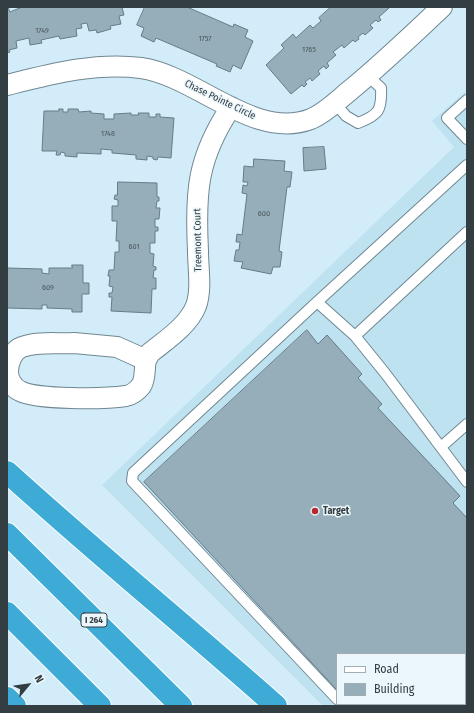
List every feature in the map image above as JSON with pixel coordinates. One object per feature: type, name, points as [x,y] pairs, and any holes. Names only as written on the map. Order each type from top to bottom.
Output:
[{"type":"highway","points":[[7,472],[76,534],[220,656],[276,706]]},
{"type":"highway","name":"I 264","points":[[7,534],[181,706]]},
{"type":"highway","points":[[7,613],[100,706]]},
{"type":"highway","points":[[7,698],[14,706]]},
{"type":"street","name":"Chase Pointe Circle","points":[[7,85],[44,76],[93,67],[113,66],[142,68],[162,73],[191,86],[244,114],[260,120],[295,123],[311,119],[325,111],[368,76],[442,7]]},
{"type":"street","name":"Treemont Court","points":[[146,360],[150,353],[189,318],[196,305],[199,291],[196,218],[198,187],[203,161],[210,142],[219,124],[231,107]]},
{"type":"street","points":[[74,343],[117,347],[146,360],[144,377],[141,386],[133,393],[126,396],[84,398],[27,395],[18,390],[11,383],[8,374],[8,364],[14,353],[21,347],[38,344],[74,343]]},
{"type":"lane","points":[[334,103],[346,116],[358,123],[373,117],[382,104],[381,88],[368,76]]},
{"type":"lane","points":[[467,100],[447,118],[467,139]]},
{"type":"lane","points":[[336,698],[132,482],[133,473],[467,165]]},
{"type":"lane","points":[[355,336],[467,232]]},
{"type":"lane","points":[[317,302],[355,336],[385,372],[467,482]]},
{"type":"lane","points":[[441,447],[467,424]]},
{"type":"shaded area","points":[[467,90],[467,706],[323,706],[102,485],[454,147],[432,121]]},
{"type":"building","points":[[7,7],[10,12],[22,7],[122,7],[124,15],[119,16],[121,24],[110,26],[111,29],[97,33],[96,30],[89,31],[87,23],[81,24],[82,28],[76,29],[77,36],[60,39],[59,36],[41,40],[42,43],[30,45],[29,38],[16,41],[17,48],[9,50],[10,52],[7,53]]},
{"type":"building","points":[[145,7],[187,7],[233,27],[234,24],[248,30],[245,37],[253,41],[241,69],[233,65],[230,72],[216,66],[217,64],[156,38],[154,42],[141,36],[144,28],[137,25]]},
{"type":"building","points":[[331,7],[389,8],[379,17],[381,20],[378,22],[376,20],[370,25],[373,28],[365,35],[363,33],[355,42],[353,40],[344,48],[342,45],[333,52],[336,55],[327,63],[329,66],[326,69],[324,66],[318,71],[320,74],[312,81],[310,78],[305,82],[307,84],[304,87],[302,85],[291,94],[266,65],[284,48],[281,45],[293,34],[296,38],[310,25],[313,28],[321,21],[319,18]]},
{"type":"building","points":[[59,109],[63,109],[63,112],[68,112],[68,109],[78,109],[79,112],[91,111],[91,113],[104,114],[104,119],[114,119],[114,114],[131,113],[131,115],[139,115],[138,113],[149,113],[149,117],[156,117],[156,114],[160,114],[160,117],[174,118],[171,158],[158,157],[157,160],[153,159],[153,157],[147,156],[147,160],[136,159],[136,155],[112,153],[112,150],[101,149],[101,154],[77,153],[77,157],[65,156],[65,153],[61,152],[60,155],[56,155],[57,151],[42,151],[44,111],[59,111]]},
{"type":"building","points":[[324,147],[326,169],[304,171],[303,148]]},
{"type":"building","points":[[254,159],[285,161],[284,171],[292,172],[290,187],[287,187],[279,251],[282,252],[280,267],[273,267],[271,274],[241,268],[243,262],[234,261],[236,250],[239,250],[240,242],[236,242],[237,234],[242,235],[247,194],[242,193],[243,185],[247,186],[248,182],[243,182],[244,166],[253,167]]},
{"type":"building","points":[[118,182],[157,183],[157,197],[159,197],[159,201],[157,201],[156,208],[160,208],[159,219],[155,219],[155,227],[158,227],[158,231],[155,231],[155,243],[150,243],[150,253],[154,254],[153,266],[156,267],[153,278],[156,278],[156,289],[152,289],[151,313],[111,311],[112,297],[109,297],[109,293],[112,293],[113,287],[109,286],[110,276],[108,276],[109,270],[114,270],[115,252],[119,252],[119,241],[116,241],[117,221],[112,221],[112,206],[118,206],[118,200],[114,199],[115,195],[117,195]]},
{"type":"building","points":[[72,265],[83,265],[83,283],[89,283],[89,294],[82,294],[82,312],[72,312],[72,309],[47,308],[47,305],[42,305],[42,309],[7,308],[7,268],[42,269],[42,273],[49,274],[49,268],[72,268]]},
{"type":"building","name":"Target","points":[[307,330],[318,344],[327,335],[362,374],[358,378],[382,404],[378,408],[460,496],[453,503],[467,518],[467,706],[432,705],[466,705],[466,653],[336,653],[336,689],[144,482]]},
{"type":"building","points":[[351,705],[376,705],[375,706]]},
{"type":"building","points":[[392,705],[420,705],[419,706]]},
{"type":"place","name":"Target","points":[[315,511]]}]
